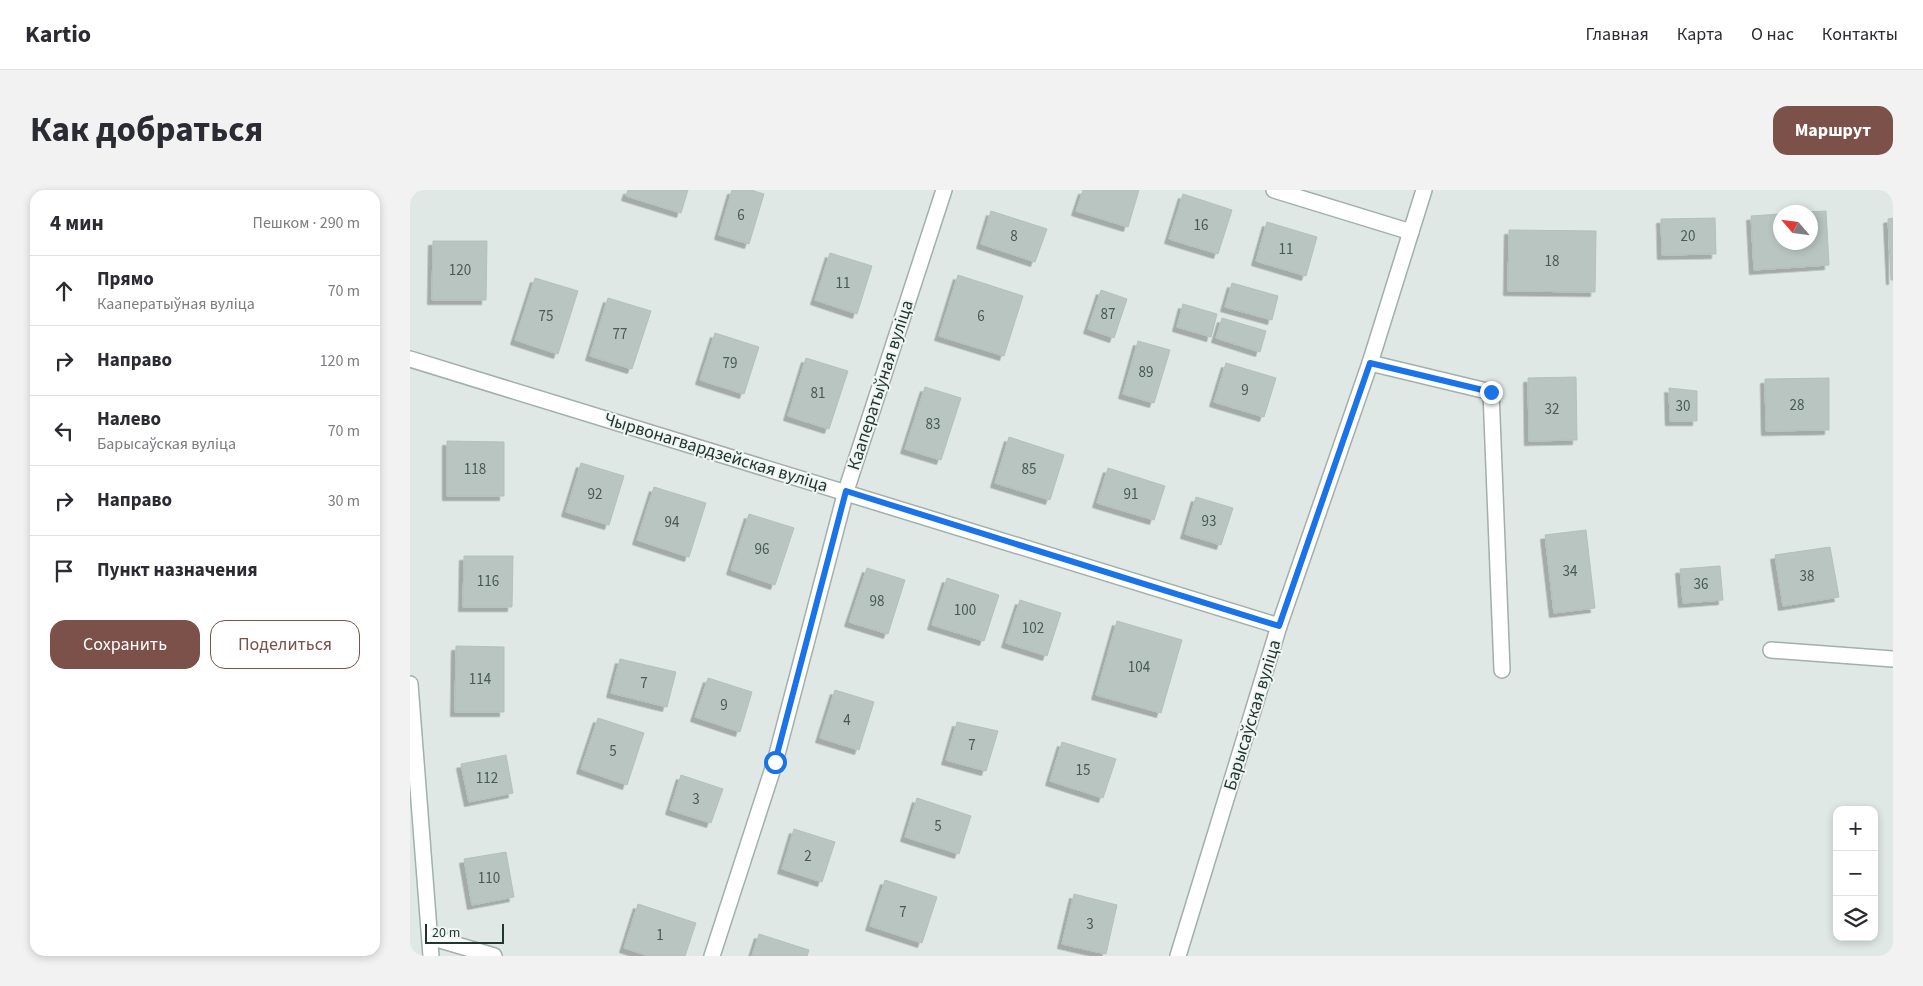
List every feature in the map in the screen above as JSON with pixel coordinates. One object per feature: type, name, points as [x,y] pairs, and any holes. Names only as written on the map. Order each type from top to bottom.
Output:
[{"type":"street","name":"Кааператыўная вуліца","points":[[712,956],[775,762],[846,491],[944,190]]},
{"type":"street","points":[[1274,190],[1411,232]]},
{"type":"street","name":"Барысаўская вуліца","points":[[1178,956],[1279,626],[1370,363],[1424,190]]},
{"type":"street","name":"Чырвонагвардзейская вуліца","points":[[410,359],[846,491],[1279,626]]},
{"type":"street","points":[[1370,363],[1491,392],[1502,670]]},
{"type":"street","points":[[1771,650],[1893,659]]},
{"type":"street","points":[[410,684],[431,956]]},
{"type":"street","points":[[430,937],[494,956]]},
{"type":"building","points":[[628,190],[688,190],[681,213],[626,196]]},
{"type":"building","points":[[732,190],[751,190],[764,194],[749,244],[719,235]]},
{"type":"building","points":[[1083,190],[1139,190],[1128,227],[1076,211]]},
{"type":"building","points":[[1183,194],[1232,210],[1218,254],[1169,239]]},
{"type":"building","points":[[991,211],[1047,229],[1035,262],[981,244]]},
{"type":"building","points":[[1818,211],[1826,211],[1829,265],[1754,270],[1751,216],[1773,214],[1773,250],[1818,250]]},
{"type":"building","points":[[1715,218],[1716,254],[1662,255],[1661,219]]},
{"type":"building","points":[[1893,218],[1893,280],[1891,280],[1888,219]]},
{"type":"building","points":[[1267,222],[1317,237],[1306,276],[1256,261]]},
{"type":"building","points":[[1509,230],[1596,231],[1595,292],[1508,291]]},
{"type":"building","points":[[433,241],[487,241],[486,300],[432,300]]},
{"type":"building","points":[[830,253],[872,266],[857,314],[815,300]]},
{"type":"building","points":[[958,275],[1023,296],[1004,356],[939,336]]},
{"type":"building","points":[[535,278],[578,291],[558,354],[515,340]]},
{"type":"building","points":[[1232,283],[1278,296],[1272,320],[1225,307]]},
{"type":"building","points":[[1101,290],[1127,299],[1114,338],[1088,329]]},
{"type":"building","points":[[608,298],[651,311],[632,369],[590,356]]},
{"type":"building","points":[[1183,304],[1217,314],[1211,337],[1177,327]]},
{"type":"building","points":[[1222,318],[1266,331],[1260,352],[1216,338]]},
{"type":"building","points":[[715,333],[759,347],[744,394],[700,380]]},
{"type":"building","points":[[1138,341],[1170,350],[1154,403],[1123,394]]},
{"type":"building","points":[[806,358],[848,371],[829,429],[788,416]]},
{"type":"building","points":[[1226,363],[1276,378],[1264,417],[1214,402]]},
{"type":"building","points":[[1576,377],[1577,440],[1529,441],[1528,378]]},
{"type":"building","points":[[1829,378],[1829,430],[1766,431],[1765,379]]},
{"type":"building","points":[[925,387],[961,398],[941,460],[905,449]]},
{"type":"building","points":[[1669,388],[1697,391],[1697,421],[1670,421]]},
{"type":"building","points":[[1009,437],[1064,455],[1050,500],[995,483]]},
{"type":"building","points":[[447,441],[504,442],[504,496],[447,496]]},
{"type":"building","points":[[581,463],[624,476],[609,525],[566,512]]},
{"type":"building","points":[[1108,468],[1165,486],[1154,520],[1097,503]]},
{"type":"building","points":[[654,487],[706,503],[689,557],[637,540]]},
{"type":"building","points":[[1196,497],[1233,508],[1221,545],[1185,534]]},
{"type":"building","points":[[749,514],[794,528],[775,585],[731,570]]},
{"type":"building","points":[[1586,530],[1595,608],[1554,613],[1545,535]]},
{"type":"building","points":[[1830,547],[1839,597],[1783,606],[1775,555]]},
{"type":"building","points":[[464,556],[513,556],[512,607],[463,607]]},
{"type":"building","points":[[1720,566],[1723,600],[1683,603],[1680,569]]},
{"type":"building","points":[[867,568],[905,580],[888,634],[849,622]]},
{"type":"building","points":[[947,578],[999,595],[984,641],[932,625]]},
{"type":"building","points":[[1020,600],[1061,613],[1047,656],[1006,643]]},
{"type":"building","points":[[1117,621],[1182,640],[1161,713],[1096,695]]},
{"type":"building","points":[[456,646],[504,647],[504,712],[455,712]]},
{"type":"building","points":[[620,659],[676,672],[667,707],[611,693]]},
{"type":"building","points":[[708,678],[752,692],[740,732],[695,717]]},
{"type":"building","points":[[835,690],[874,702],[859,750],[820,738]]},
{"type":"building","points":[[598,718],[644,733],[627,785],[581,769]]},
{"type":"building","points":[[957,722],[998,731],[986,771],[946,760]]},
{"type":"building","points":[[1062,742],[1116,759],[1103,798],[1050,781]]},
{"type":"building","points":[[506,755],[513,793],[469,802],[461,764]]},
{"type":"building","points":[[681,775],[723,789],[711,823],[670,810]]},
{"type":"building","points":[[917,798],[971,816],[959,854],[905,837]]},
{"type":"building","points":[[794,829],[835,842],[822,882],[782,869]]},
{"type":"building","points":[[506,852],[514,897],[472,905],[464,859]]},
{"type":"building","points":[[885,880],[937,897],[922,943],[870,926]]},
{"type":"building","points":[[1074,894],[1117,905],[1106,954],[1062,944]]},
{"type":"building","points":[[638,904],[696,923],[685,956],[649,956],[624,948]]},
{"type":"building","points":[[759,934],[809,950],[807,956],[752,956]]},
{"type":"route","points":[[775,762],[846,491],[1279,626],[1370,363],[1491,392]]}]
